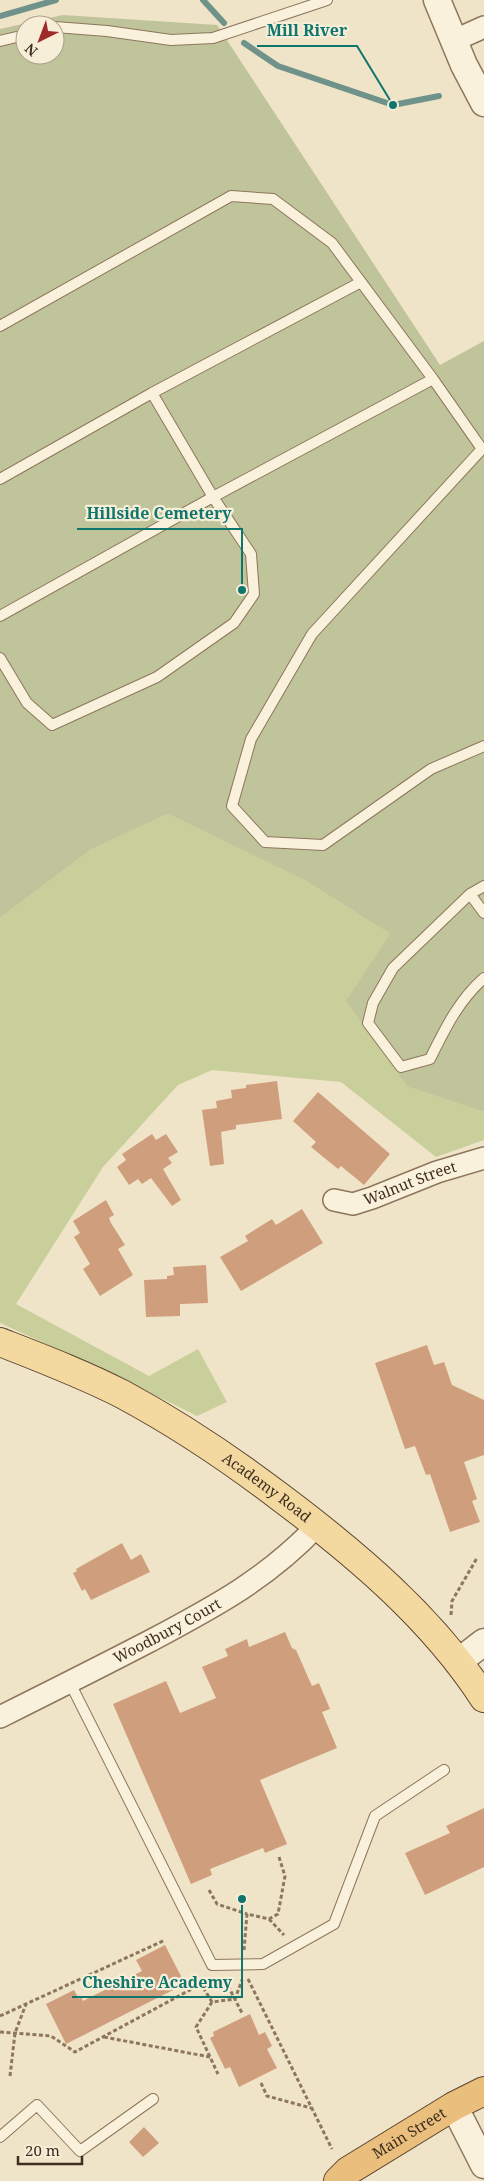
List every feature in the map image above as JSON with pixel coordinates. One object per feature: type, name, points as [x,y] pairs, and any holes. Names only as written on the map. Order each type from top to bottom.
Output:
[{"type":"highway","name":"Main Street","points":[[338,2181],[348,2172],[454,2106],[484,2091]]},
{"type":"main road","name":"Academy Road","points":[[0,1342],[85,1377],[155,1412],[227,1458],[318,1526],[378,1576],[425,1624],[458,1662],[484,1698]]},
{"type":"street","points":[[437,0],[453,40],[484,103]]},
{"type":"street","points":[[453,40],[484,27]]},
{"type":"street","name":"Walnut Street","points":[[334,1200],[353,1204],[437,1172],[484,1158]]},
{"type":"street","name":"Woodbury Court","points":[[0,1717],[70,1683],[225,1602],[298,1547],[318,1526]]},
{"type":"street","points":[[458,1662],[484,1642]]},
{"type":"street","points":[[454,2106],[484,2164]]},
{"type":"lane","points":[[65,28],[107,31],[172,40],[213,38],[327,0]]},
{"type":"lane","points":[[0,41],[15,37]]},
{"type":"lane","points":[[0,326],[231,196],[274,199],[332,243],[433,379],[482,449],[312,634],[250,739],[232,806],[265,842],[323,845],[431,769],[484,746]]},
{"type":"lane","points":[[0,479],[152,393],[361,282]]},
{"type":"lane","points":[[0,616],[213,497],[433,379]]},
{"type":"lane","points":[[0,658],[27,703],[52,725],[157,677],[234,623],[254,594],[251,554],[213,497],[152,393]]},
{"type":"lane","points":[[484,886],[470,894],[393,968],[373,1004],[368,1023],[401,1067],[430,1059],[451,1017],[470,991],[484,978]]},
{"type":"lane","points":[[470,894],[484,913]]},
{"type":"lane","points":[[70,1683],[212,1965],[263,1964],[334,1924],[375,1816],[444,1770]]},
{"type":"lane","points":[[0,2137],[37,2105],[80,2151],[153,2099]]},
{"type":"path","points":[[451,1618],[452,1601],[477,1558]]},
{"type":"path","points":[[269,1919],[278,1914],[285,1876],[279,1858]]},
{"type":"path","points":[[210,1890],[217,1904],[246,1914],[269,1919],[294,1947]]},
{"type":"path","points":[[243,1956],[246,1914]]},
{"type":"path","points":[[0,2016],[165,1940]]},
{"type":"path","points":[[234,1999],[245,1973],[332,2149]]},
{"type":"path","points":[[223,1977],[242,2013]]},
{"type":"path","points":[[0,2032],[51,2036],[75,2052],[208,1981]]},
{"type":"path","points":[[201,1984],[212,2002]]},
{"type":"path","points":[[218,2074],[196,2027],[212,2002],[234,1999]]},
{"type":"path","points":[[10,2076],[15,2033],[27,2003]]},
{"type":"path","points":[[103,2037],[210,2057]]},
{"type":"path","points":[[261,2083],[267,2096],[312,2108]]},
{"type":"green space","points":[[65,15],[217,25],[440,365],[484,341],[484,1112],[408,1087],[346,1001],[390,934],[306,881],[168,814],[92,849],[0,918],[0,29],[15,26],[15,65],[65,65]]},
{"type":"green space","points":[[168,814],[306,881],[390,934],[408,1087],[484,1112],[484,1140],[436,1157],[341,1082],[212,1070],[178,1085],[103,1167],[16,1304],[149,1376],[198,1349],[227,1402],[197,1416],[125,1380],[0,1323],[0,918],[92,849]]},
{"type":"building","points":[[277,1081],[282,1119],[236,1125],[236,1129],[221,1132],[224,1164],[210,1166],[202,1110],[217,1108],[216,1101],[232,1098],[231,1090],[246,1088],[246,1085]]},
{"type":"building","points":[[318,1092],[390,1154],[364,1185],[341,1166],[338,1169],[311,1147],[316,1142],[293,1121]]},
{"type":"building","points":[[152,1134],[156,1140],[166,1134],[178,1152],[168,1158],[172,1163],[163,1169],[181,1200],[172,1206],[151,1178],[142,1184],[138,1179],[129,1185],[117,1167],[126,1160],[122,1154]]},
{"type":"building","points":[[106,1200],[114,1215],[109,1218],[111,1223],[125,1245],[118,1249],[133,1275],[100,1296],[83,1269],[90,1264],[74,1237],[80,1233],[73,1221]]},
{"type":"building","points":[[302,1209],[323,1243],[241,1291],[220,1257],[248,1241],[245,1236],[272,1219],[276,1225]]},
{"type":"building","points":[[206,1265],[208,1303],[180,1304],[180,1316],[146,1317],[144,1280],[167,1279],[167,1276],[174,1275],[173,1267]]},
{"type":"building","points":[[427,1345],[434,1365],[444,1362],[452,1385],[484,1400],[484,1455],[464,1462],[477,1499],[472,1501],[480,1522],[450,1532],[430,1474],[426,1475],[415,1446],[405,1449],[375,1363]]},
{"type":"building","points":[[122,1543],[131,1560],[141,1554],[150,1572],[91,1600],[85,1589],[82,1591],[73,1573],[77,1571],[76,1569]]},
{"type":"building","points":[[285,1632],[292,1648],[296,1650],[312,1686],[319,1683],[330,1709],[322,1712],[337,1748],[260,1780],[287,1844],[265,1853],[263,1848],[210,1869],[212,1875],[191,1884],[113,1704],[166,1681],[180,1713],[216,1698],[202,1667],[228,1656],[225,1649],[247,1639],[249,1647]]},
{"type":"building","points":[[484,1808],[484,1867],[425,1895],[405,1853],[450,1833],[446,1826]]},
{"type":"building","points":[[165,1945],[185,1984],[66,2044],[46,2004],[74,1990],[79,1999],[81,1997],[83,2001],[142,1971],[136,1960]]},
{"type":"building","points":[[250,2014],[259,2035],[265,2032],[272,2046],[267,2049],[277,2068],[239,2087],[230,2067],[225,2069],[210,2038],[214,2036],[213,2032]]},
{"type":"building","points":[[144,2127],[159,2143],[143,2157],[129,2142]]},
{"type":"waterway","points":[[0,16],[56,0]]},
{"type":"waterway","points":[[203,0],[224,23]]},
{"type":"waterway","points":[[244,43],[278,66],[393,105],[439,96]]},
{"type":"place","name":"Mill River","points":[[393,105]]},
{"type":"place","name":"Hillside Cemetery","points":[[242,590]]},
{"type":"place","name":"Cheshire Academy","points":[[242,1899]]}]
